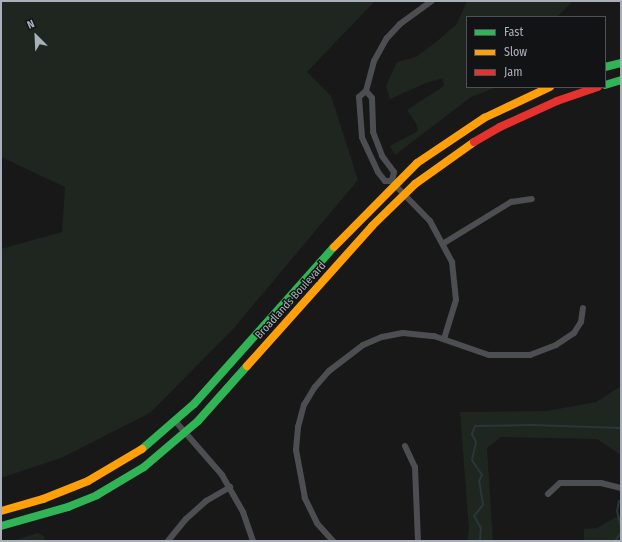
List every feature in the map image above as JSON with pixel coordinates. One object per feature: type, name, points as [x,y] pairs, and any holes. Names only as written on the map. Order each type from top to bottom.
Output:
[{"type":"main road","points":[[606,67],[621,62]]},
{"type":"main road","points":[[606,85],[621,80]]},
{"type":"main road","name":"Broadlands Boulevard","points":[[1,511],[64,492],[110,470],[149,444],[176,422],[341,239],[394,183],[417,163],[460,133],[503,108],[548,88]]},
{"type":"main road","name":"Broadlands Boulevard","points":[[1,526],[50,513],[97,495],[144,467],[187,433],[372,226],[404,194],[482,138],[534,111],[595,88]]},
{"type":"street","points":[[432,1],[400,24],[387,38],[374,61],[366,91],[359,97],[362,137],[378,172],[385,181],[394,183],[430,221],[444,243],[452,262],[456,288],[453,312],[444,339]]},
{"type":"street","points":[[366,91],[372,98],[373,132],[382,156],[394,172],[394,183]]},
{"type":"street","points":[[444,243],[511,202],[532,199]]},
{"type":"street","points":[[333,541],[311,511],[297,462],[298,427],[309,396],[335,366],[354,350],[372,340],[403,333],[424,334],[444,339],[489,355],[530,355],[556,345],[574,333],[581,322],[584,308]]},
{"type":"street","points":[[176,422],[214,464],[230,487],[253,541]]},
{"type":"street","points":[[405,446],[415,467],[418,541]]},
{"type":"street","points":[[548,494],[560,483],[601,483],[621,488]]},
{"type":"street","points":[[168,541],[201,506],[230,487]]},
{"type":"shaded area","points":[[1,1],[375,1],[307,72],[331,96],[358,180],[233,329],[150,413],[61,458],[1,478],[1,249],[62,232],[65,187],[1,157]]},
{"type":"shaded area","points":[[467,1],[573,1],[558,16],[466,16],[466,88],[494,88],[471,97],[395,155],[390,146],[418,131],[416,123],[407,110],[444,86],[443,78],[426,83],[390,99],[386,86],[397,62],[416,57],[457,24]]},
{"type":"shaded area","points":[[621,386],[621,455],[597,439],[501,437],[487,448],[493,541],[467,541],[469,529],[460,412],[547,411],[596,402]]},
{"type":"shaded area","points":[[621,514],[621,541],[584,541],[584,529],[597,528]]},
{"type":"shaded area","points":[[38,533],[44,536],[45,541],[12,541]]},
{"type":"waterway","points":[[480,541],[481,528],[474,516],[483,505],[479,481],[482,475],[472,460],[476,442],[472,434],[475,426],[532,425],[621,428]]},
{"type":"waterway","points":[[619,501],[617,511],[621,527]]},
{"type":"waterway","points":[[615,541],[621,533]]},
{"type":"traffic: fast","points":[[606,67],[621,63]]},
{"type":"traffic: fast","points":[[606,85],[621,80]]},
{"type":"traffic: fast","points":[[142,449],[194,404],[334,247]]},
{"type":"traffic: fast","points":[[1,526],[68,507],[97,495],[144,467],[198,421],[247,366]]},
{"type":"traffic: slow","points":[[334,247],[417,163],[484,118],[548,88]]},
{"type":"traffic: slow","points":[[247,366],[372,226],[415,184],[474,142]]},
{"type":"traffic: slow","points":[[1,511],[43,499],[88,481],[142,449]]},
{"type":"traffic: jam","points":[[474,142],[500,127],[557,101],[595,88]]}]
